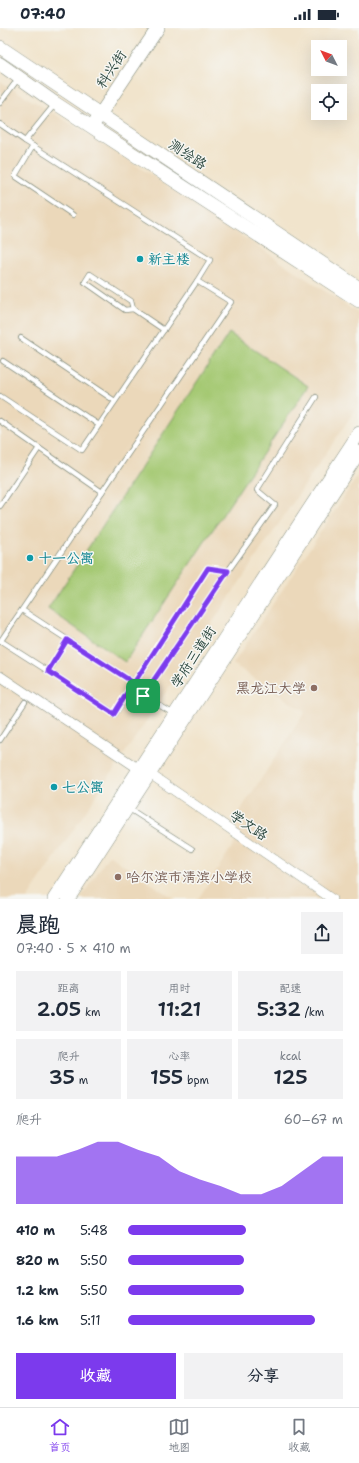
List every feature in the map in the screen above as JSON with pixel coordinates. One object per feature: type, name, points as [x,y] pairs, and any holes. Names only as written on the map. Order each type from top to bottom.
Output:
[{"type":"main road","name":"科兴街","points":[[92,127],[158,28]]},
{"type":"main road","name":"测绘路","points":[[0,47],[359,288]]},
{"type":"main road","points":[[0,64],[55,103],[359,301]]},
{"type":"main road","name":"学府三道街","points":[[68,899],[127,808],[174,714],[359,433]]},
{"type":"main road","name":"学府三道街","points":[[54,899],[144,772],[359,452]]},
{"type":"street","name":"学文路","points":[[0,676],[332,899]]},
{"type":"lane","points":[[0,103],[19,78]]},
{"type":"lane","points":[[25,141],[55,103]]},
{"type":"lane","points":[[0,124],[210,260],[82,450],[0,396]]},
{"type":"lane","points":[[33,146],[15,176],[74,215]]},
{"type":"lane","points":[[133,309],[131,301],[90,274],[85,282],[125,310],[133,309],[164,330]]},
{"type":"lane","points":[[197,281],[231,302],[1,641],[114,714],[208,568],[228,571]]},
{"type":"lane","points":[[21,338],[115,401]]},
{"type":"lane","points":[[3,361],[99,425]]},
{"type":"lane","points":[[143,696],[228,571],[276,505],[257,490],[316,397]]},
{"type":"lane","points":[[0,421],[102,492]]},
{"type":"lane","points":[[0,506],[39,448]]},
{"type":"lane","points":[[22,610],[134,683]]},
{"type":"lane","points":[[48,671],[67,640]]},
{"type":"lane","points":[[130,688],[174,714]]},
{"type":"lane","points":[[0,740],[25,702]]},
{"type":"lane","points":[[127,808],[192,849]]},
{"type":"shaded area","points":[[0,81],[112,149],[359,314],[359,404],[27,899],[0,899]]},
{"type":"shaded area","name":"黑龙江大学","points":[[359,474],[359,899],[198,899],[237,839],[238,814],[305,712],[233,664]]},
{"type":"shaded area","name":"哈尔滨市清滨小学校","points":[[109,855],[174,899],[80,899]]},
{"type":"green space","points":[[229,333],[308,386],[125,662],[48,609]]},
{"type":"place","name":"新主楼","points":[[140,259]]},
{"type":"place","name":"十一公寓","points":[[30,558]]},
{"type":"place","name":"黑龙江大学","points":[[314,688]]},
{"type":"place","name":"七公寓","points":[[54,787]]},
{"type":"place","name":"哈尔滨市清滨小学校","points":[[118,877]]},
{"type":"route","points":[[208,568],[228,571],[172,654],[143,696],[130,688],[114,714],[48,671],[67,640],[134,683],[208,568]]}]
